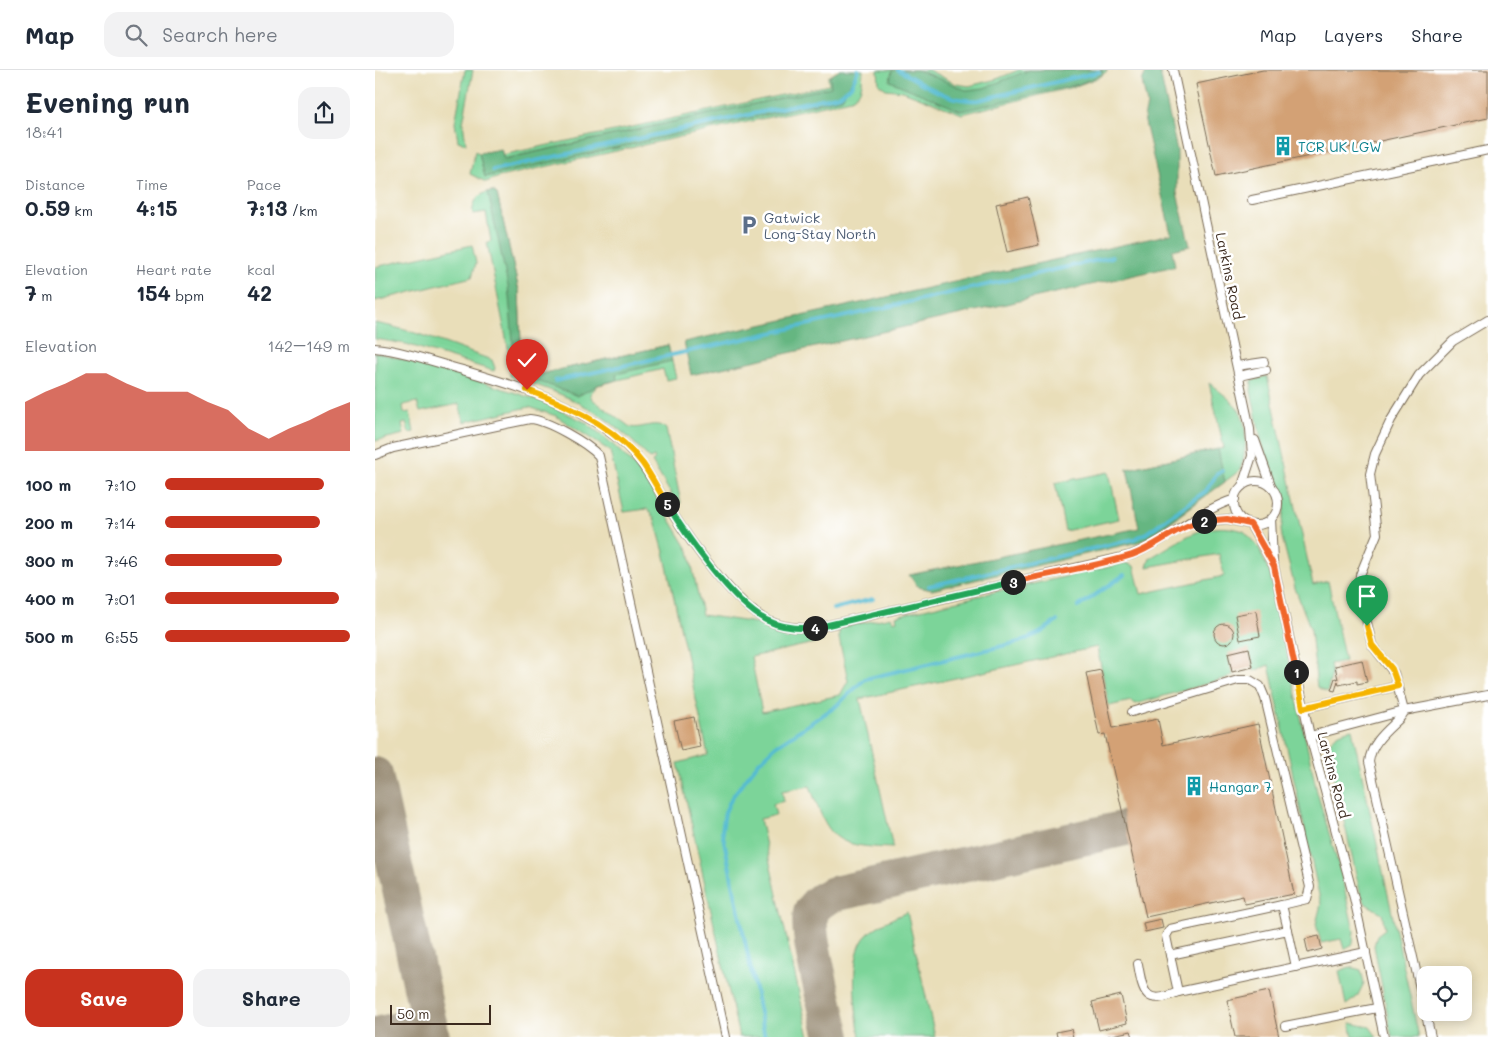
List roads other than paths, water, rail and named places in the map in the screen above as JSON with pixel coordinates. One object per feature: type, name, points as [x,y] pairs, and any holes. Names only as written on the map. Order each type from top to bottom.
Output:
[{"type":"lane","name":"Larkins Road","points":[[1173,70],[1250,429],[1252,456],[1242,486]]},
{"type":"lane","points":[[1252,200],[1488,150]]},
{"type":"lane","points":[[1431,1037],[1369,762],[1371,753],[1381,735],[1402,716],[1404,711],[1392,669],[1372,645],[1359,587],[1360,575],[1377,534],[1370,483],[1371,469],[1391,420],[1419,375],[1453,341],[1488,320]]},
{"type":"lane","points":[[375,348],[411,354],[527,390],[557,401],[588,417],[620,440],[643,464],[677,520],[735,593],[762,618],[789,627],[825,626],[1131,555],[1157,544],[1219,504],[1235,499]]},
{"type":"lane","points":[[1237,366],[1265,366],[1239,376]]},
{"type":"lane","points":[[375,455],[399,446],[530,419],[555,427],[599,456],[726,1037]]},
{"type":"lane","points":[[1188,524],[1227,519],[1250,524],[1264,523],[1271,518],[1277,508],[1278,501],[1250,429]]},
{"type":"lane","points":[[1250,524],[1244,521],[1236,512],[1235,499],[1242,486],[1255,481],[1267,484],[1272,489]]},
{"type":"lane","points":[[1271,518],[1274,566]]},
{"type":"lane","name":"Larkins Road","points":[[1250,524],[1274,566],[1303,708],[1349,879],[1383,1037]]},
{"type":"lane","points":[[1132,712],[1238,680],[1250,680],[1260,686],[1310,888],[1307,899],[1170,929],[1167,936],[1178,992]]},
{"type":"lane","points":[[1303,708],[1398,686]]},
{"type":"lane","points":[[1310,736],[1404,711],[1488,695]]},
{"type":"lane","points":[[1282,905],[1296,967]]},
{"type":"lane","points":[[1170,955],[1288,930]]},
{"type":"lane","points":[[1139,964],[1143,988],[1150,998],[1163,998],[1178,992],[1366,952]]},
{"type":"lane","points":[[1285,1026],[1377,1008]]},
{"type":"waterway","points":[[493,170],[840,95],[851,86],[858,70]]},
{"type":"waterway","points":[[898,70],[947,96],[968,100],[979,100],[1099,72]]},
{"type":"waterway","points":[[555,381],[1112,257]]},
{"type":"waterway","points":[[929,586],[1134,539],[1145,534],[1206,491],[1217,474],[1222,470]]},
{"type":"waterway","points":[[1078,607],[1124,575]]},
{"type":"waterway","points":[[833,609],[873,599]]},
{"type":"waterway","points":[[765,1037],[722,831],[725,812],[732,797],[759,762],[776,746],[835,707],[865,679],[1019,642],[1040,633],[1057,621]]},
{"type":"place","name":"TCR UK LGW","points":[[1283,146]]},
{"type":"place","name":"Gatwick Long-Stay North","points":[[749,225]]},
{"type":"place","name":"Hangar 7","points":[[1194,786]]}]
